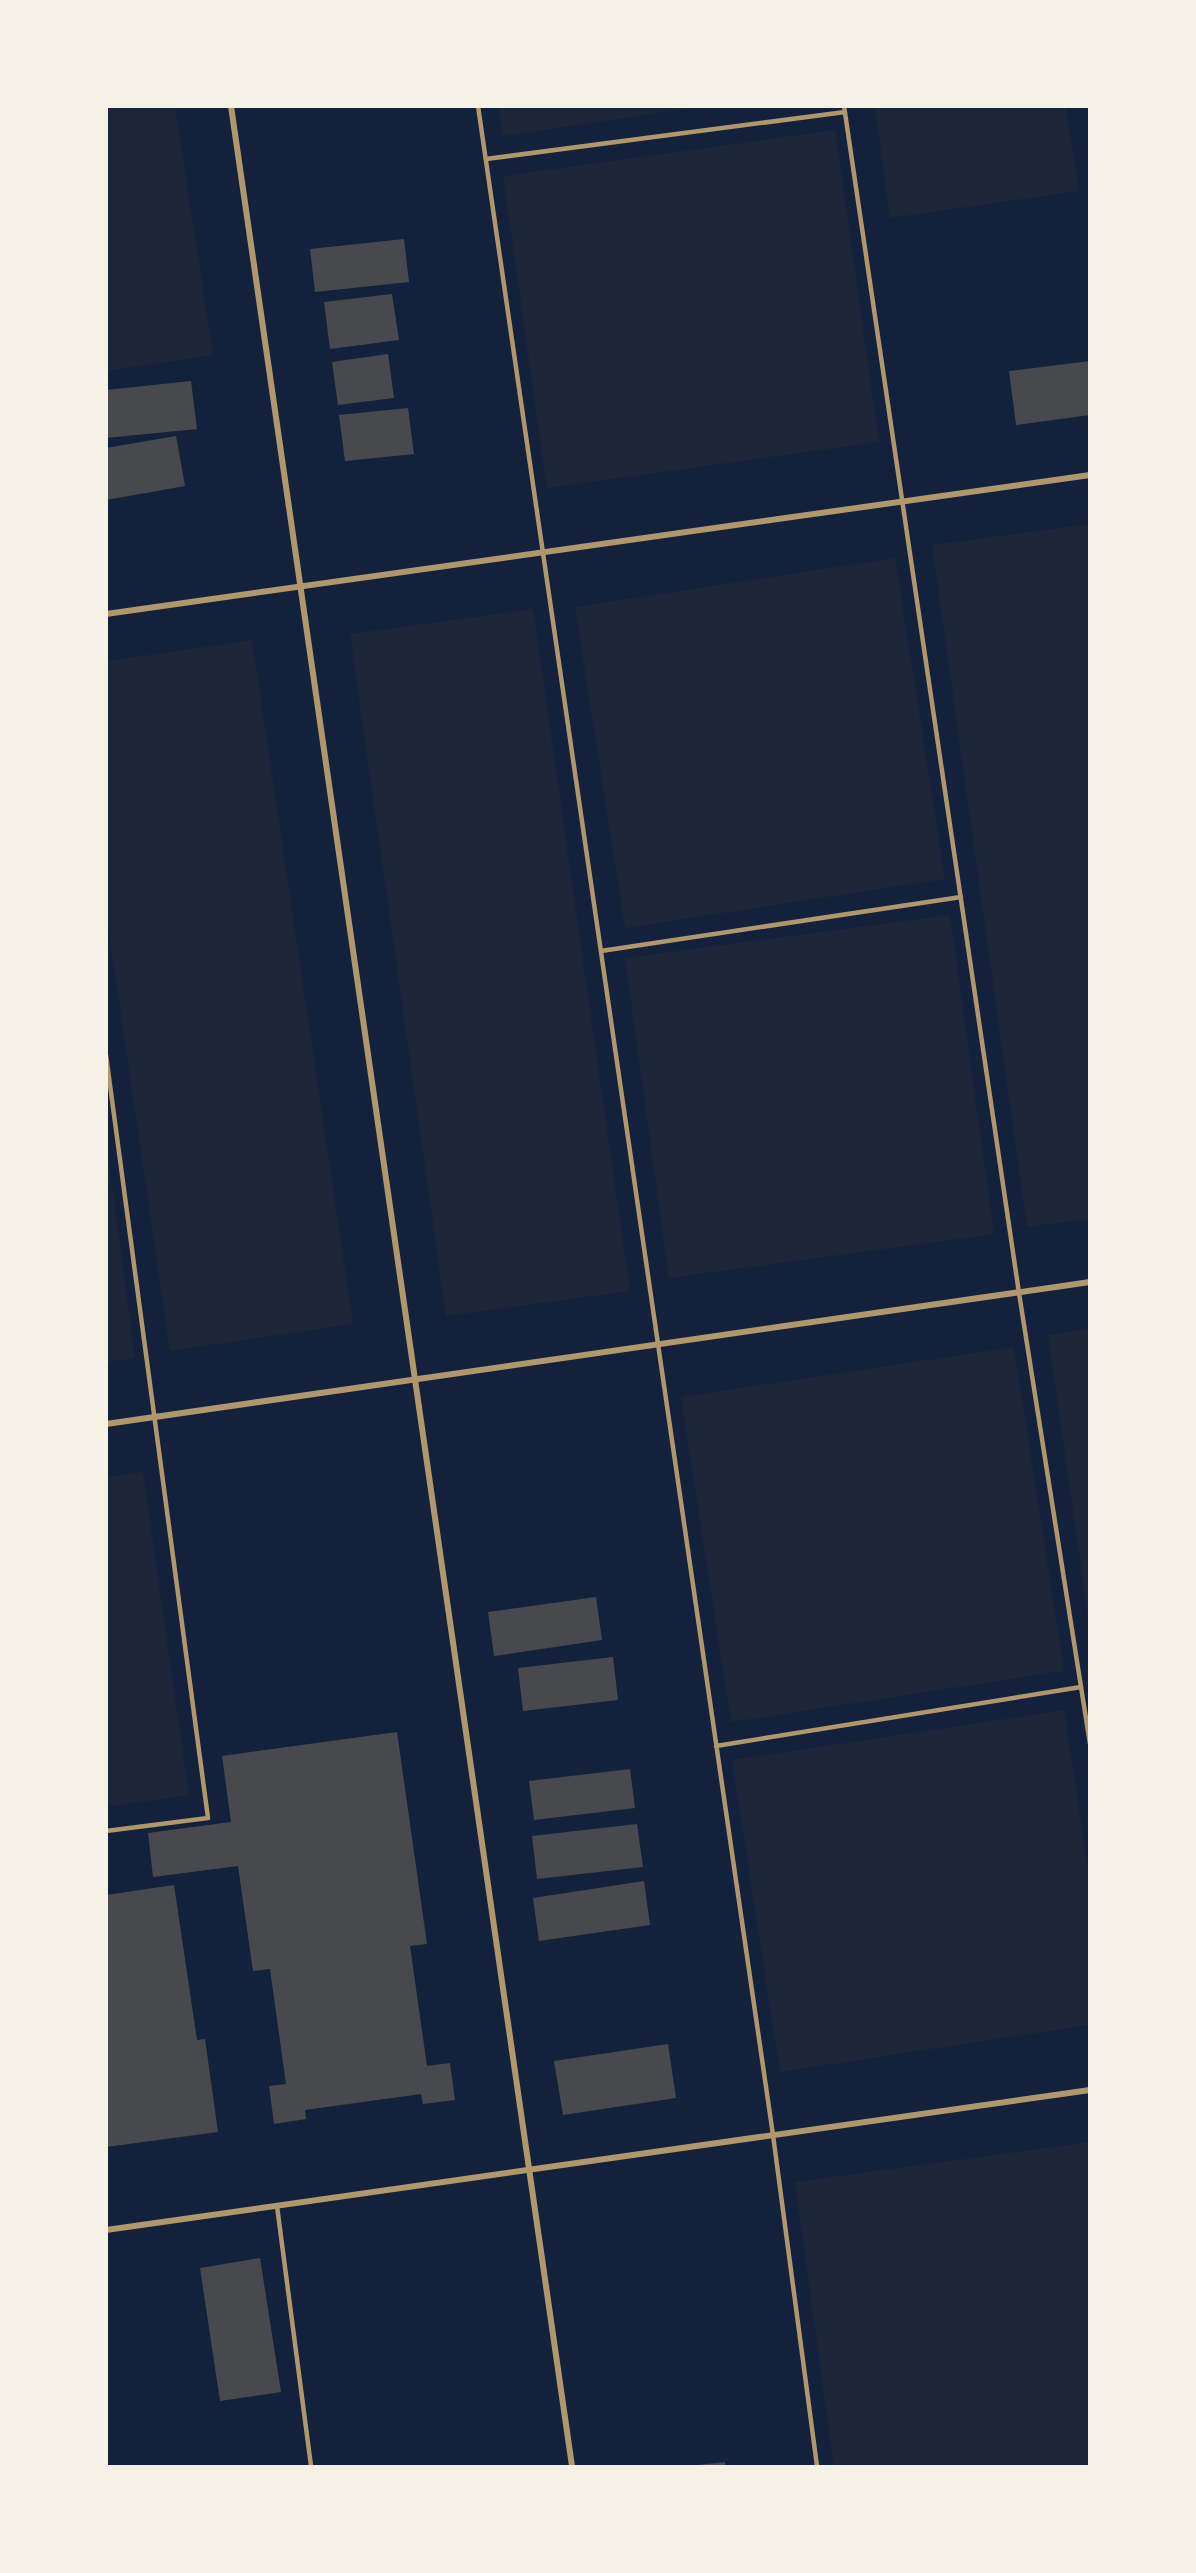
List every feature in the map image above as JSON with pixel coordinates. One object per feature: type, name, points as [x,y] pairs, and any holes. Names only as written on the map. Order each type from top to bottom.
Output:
[{"type":"street","points":[[231,106],[572,2466]]},
{"type":"street","points":[[106,614],[1089,475]]},
{"type":"street","points":[[106,1424],[1089,1282]]},
{"type":"street","points":[[106,2230],[1089,2090]]},
{"type":"lane","points":[[478,106],[772,2135],[817,2466]]},
{"type":"lane","points":[[486,159],[844,109],[1019,1293],[1089,1744]]},
{"type":"lane","points":[[601,951],[961,897]]},
{"type":"lane","points":[[106,1055],[208,1818],[106,1831]]},
{"type":"lane","points":[[716,1746],[1081,1687]]},
{"type":"lane","points":[[277,2206],[311,2466]]},
{"type":"shaded area","points":[[499,106],[699,106],[699,107],[503,136]]},
{"type":"shaded area","points":[[106,107],[175,107],[213,355],[107,371]]},
{"type":"shaded area","points":[[875,107],[1066,107],[1079,191],[890,218]]},
{"type":"shaded area","points":[[835,130],[879,442],[547,488],[503,176]]},
{"type":"shaded area","points":[[1089,524],[1089,1219],[1027,1227],[932,545]]},
{"type":"shaded area","points":[[895,558],[945,879],[625,928],[575,607]]},
{"type":"shaded area","points":[[533,609],[630,1291],[446,1316],[350,634]]},
{"type":"shaded area","points":[[252,640],[353,1324],[170,1351],[107,919],[107,661]]},
{"type":"shaded area","points":[[950,915],[994,1234],[669,1278],[625,958]]},
{"type":"shaded area","points":[[107,1149],[135,1358],[106,1362]]},
{"type":"shaded area","points":[[1090,1329],[1089,1624],[1048,1335]]},
{"type":"shaded area","points":[[1014,1347],[1064,1671],[731,1722],[681,1397]]},
{"type":"shaded area","points":[[143,1472],[189,1795],[107,1807],[107,1477]]},
{"type":"shaded area","points":[[1064,1710],[1089,1875],[1089,2025],[780,2072],[732,1760]]},
{"type":"shaded area","points":[[1089,2142],[1089,2466],[834,2466],[795,2182]]},
{"type":"building","points":[[404,239],[409,282],[315,292],[310,249]]},
{"type":"building","points":[[392,294],[399,340],[330,349],[324,302]]},
{"type":"building","points":[[388,354],[394,398],[338,405],[332,362]]},
{"type":"building","points":[[1090,361],[1090,415],[1016,425],[1009,371]]},
{"type":"building","points":[[191,381],[197,429],[106,438],[106,390]]},
{"type":"building","points":[[408,408],[414,454],[345,461],[339,415]]},
{"type":"building","points":[[176,436],[185,486],[106,500],[106,448]]},
{"type":"building","points":[[596,1597],[602,1640],[494,1656],[488,1612]]},
{"type":"building","points":[[613,1657],[618,1700],[523,1711],[518,1668]]},
{"type":"building","points":[[397,1732],[427,1944],[410,1946],[427,2066],[450,2063],[455,2100],[423,2104],[421,2094],[305,2110],[306,2119],[274,2124],[269,2086],[286,2084],[270,1969],[253,1971],[238,1866],[153,1877],[148,1833],[231,1822],[222,1756]]},
{"type":"building","points":[[630,1769],[635,1808],[534,1820],[529,1781]]},
{"type":"building","points":[[637,1824],[643,1867],[537,1879],[532,1836]]},
{"type":"building","points":[[644,1881],[650,1925],[539,1941],[533,1898]]},
{"type":"building","points":[[174,1885],[197,2040],[205,2039],[218,2132],[106,2147],[106,1895]]},
{"type":"building","points":[[668,2044],[676,2098],[563,2115],[554,2061]]},
{"type":"building","points":[[260,2258],[281,2392],[220,2401],[200,2268]]},
{"type":"building","points":[[725,2462],[725,2466],[698,2466],[698,2465]]}]
